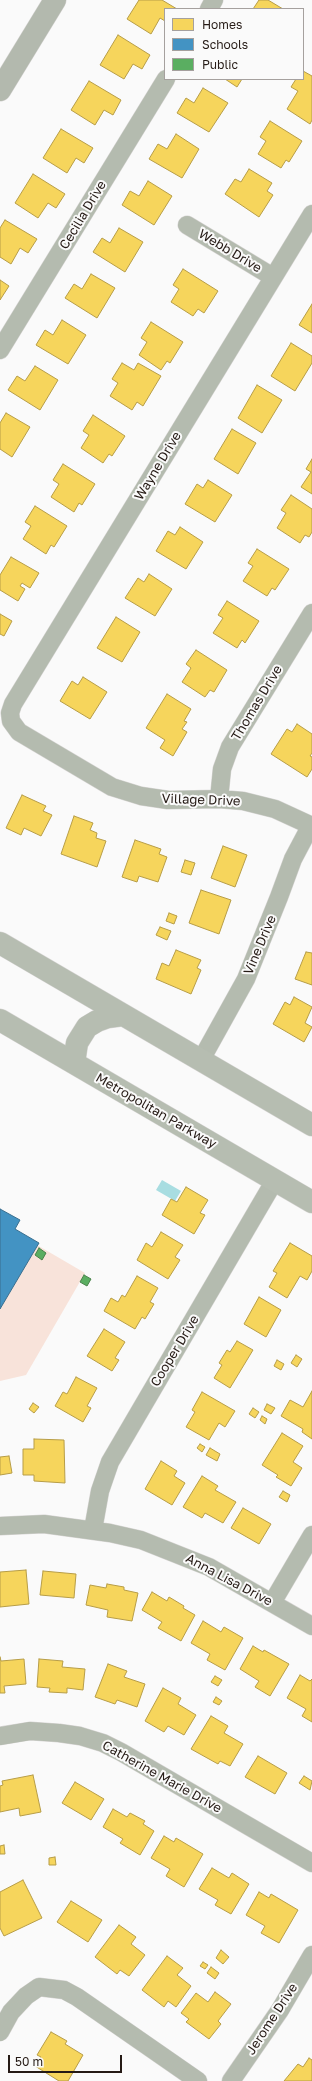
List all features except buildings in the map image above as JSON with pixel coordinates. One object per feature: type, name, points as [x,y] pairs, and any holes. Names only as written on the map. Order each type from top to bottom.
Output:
[{"type":"main road","points":[[0,943],[312,1125]]},
{"type":"main road","points":[[74,1063],[77,1043],[87,1028],[97,1021],[108,1017],[123,1015]]},
{"type":"main road","name":"Metropolitan Parkway","points":[[0,1020],[312,1202]]},
{"type":"street","points":[[0,90],[55,0]]},
{"type":"street","name":"Cecilia Drive","points":[[0,350],[165,80]]},
{"type":"street","name":"Wayne Drive","points":[[11,721],[10,712],[13,704],[312,214]]},
{"type":"street","name":"Webb Drive","points":[[187,225],[274,277]]},
{"type":"street","name":"Thomas Drive","points":[[219,799],[222,769],[230,747],[312,613]]},
{"type":"street","name":"Village Drive","points":[[11,721],[19,732],[112,786],[141,796],[168,800],[219,799],[257,804],[311,826]]},
{"type":"street","name":"Vine Drive","points":[[201,1060],[246,979],[280,897],[293,859],[311,826]]},
{"type":"street","name":"Cooper Drive","points":[[93,1530],[100,1491],[114,1456],[275,1180]]},
{"type":"street","name":"Anna Lisa Drive","points":[[0,1526],[44,1524],[93,1530],[142,1540],[209,1567],[312,1626]]},
{"type":"street","points":[[272,1603],[312,1535]]},
{"type":"street","name":"Catherine Marie Drive","points":[[0,1736],[30,1731],[80,1736],[103,1743],[122,1752],[312,1863]]},
{"type":"street","name":"Jerome Drive","points":[[231,2081],[280,2010],[312,1955]]},
{"type":"street","points":[[0,2032],[17,2003],[39,1987],[64,1990],[77,1997],[198,2081]]},
{"type":"shaded area","points":[[37,1245],[85,1273],[26,1375],[0,1381],[0,1309]]},
{"type":"water","points":[[162,1180],[181,1191],[175,1201],[156,1190]]}]
